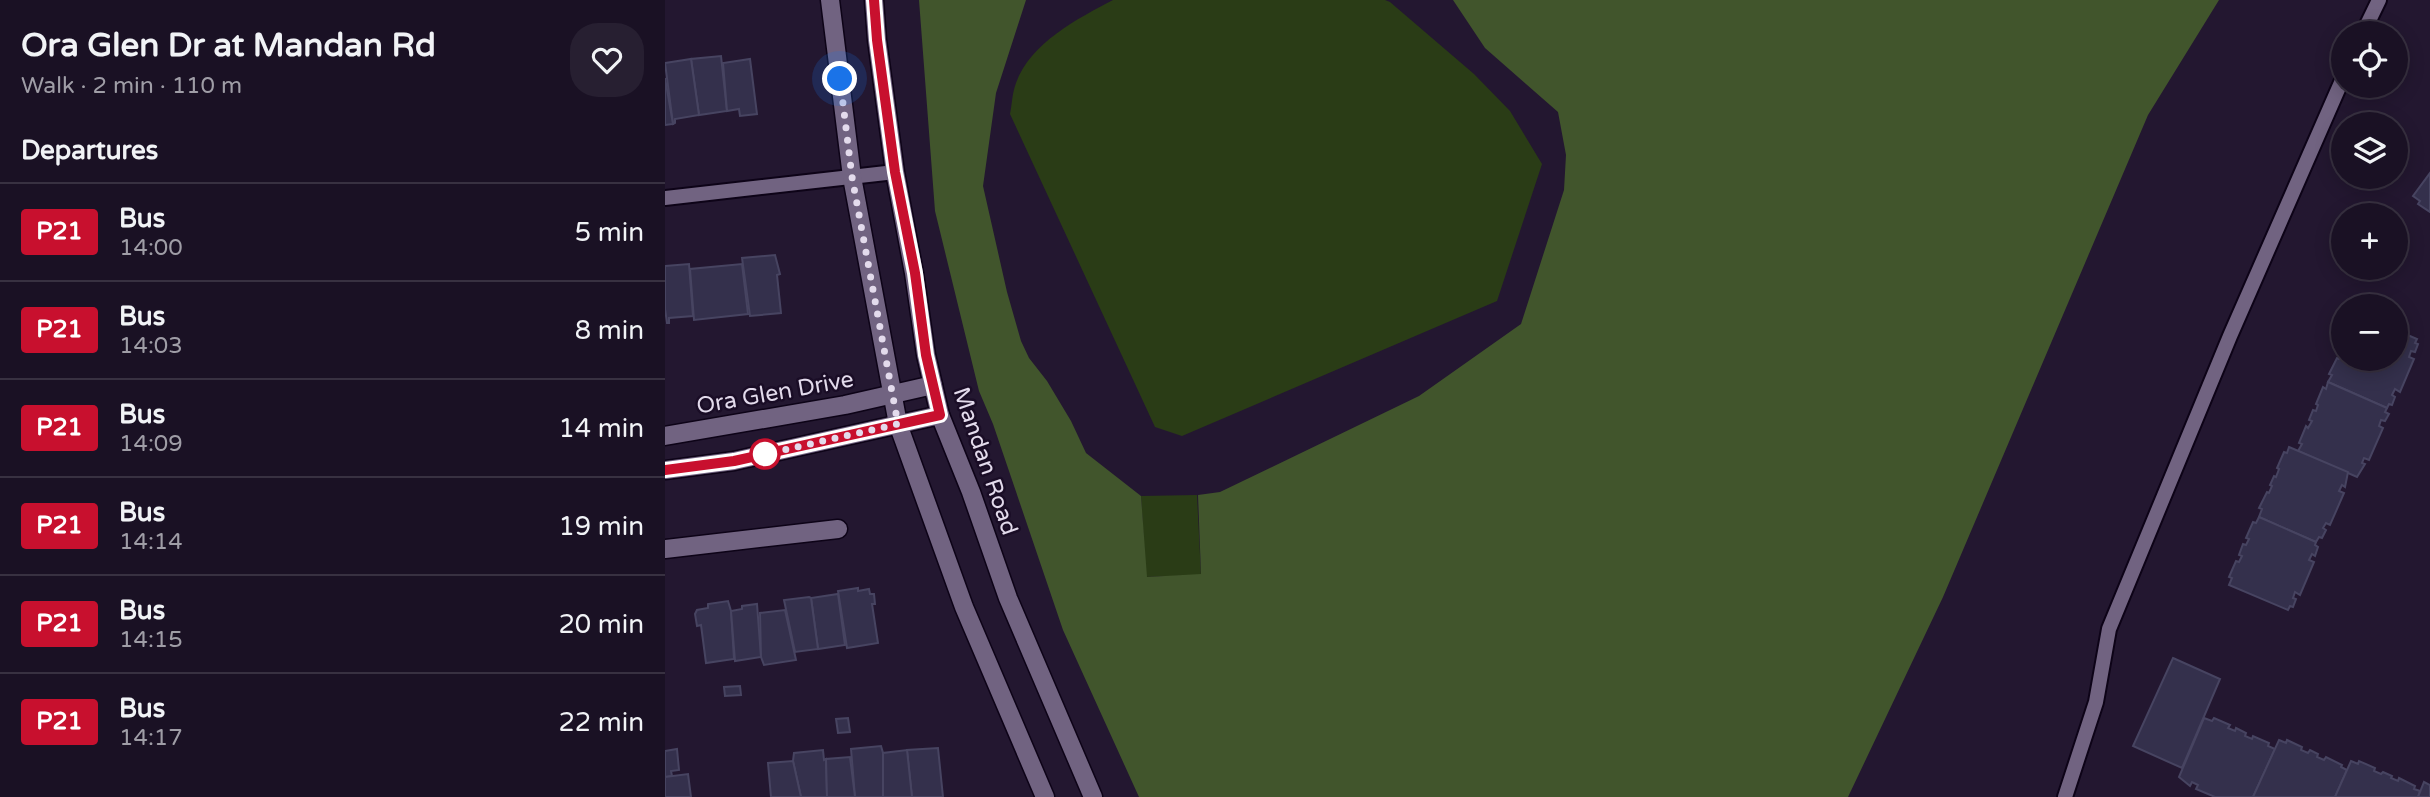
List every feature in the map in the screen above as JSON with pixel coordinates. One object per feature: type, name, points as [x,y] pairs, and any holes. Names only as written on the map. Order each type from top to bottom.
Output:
[{"type":"street","points":[[830,0],[852,177],[898,424],[964,607],[1045,797]]},
{"type":"street","name":"Mandan Road","points":[[874,0],[895,172],[940,415],[971,492],[1008,598],[1093,797]]},
{"type":"street","name":"Ora Glen Drive","points":[[665,436],[845,405],[933,385]]},
{"type":"street","points":[[665,470],[734,461],[940,415]]},
{"type":"street","points":[[665,549],[838,529]]},
{"type":"lane","points":[[2369,21],[2379,0]]},
{"type":"lane","points":[[2065,797],[2096,702],[2109,629],[2230,336],[2334,98]]},
{"type":"lane","points":[[665,198],[895,172]]},
{"type":"green space","points":[[919,0],[1026,0],[996,93],[983,186],[1007,292],[1021,341],[1029,358],[1047,381],[1071,421],[1086,453],[1141,496],[1147,577],[1201,574],[1198,495],[1220,492],[1419,396],[1521,324],[1564,190],[1566,155],[1558,112],[1485,48],[1453,0],[2219,0],[2148,115],[1943,597],[1848,797],[1139,797],[1063,630],[993,424],[979,391],[935,211]]},
{"type":"green space","points":[[1113,0],[1390,2],[1474,74],[1510,111],[1542,164],[1497,301],[1182,436],[1155,427],[1010,114],[1021,71],[1042,45],[1070,24]]},
{"type":"green space","points":[[1197,495],[1201,575],[1146,577],[1141,496]]},
{"type":"building","points":[[721,56],[727,111],[699,115],[691,59]]},
{"type":"building","points":[[691,59],[699,115],[675,119],[673,124],[665,63]]},
{"type":"building","points":[[750,59],[757,114],[740,116],[739,109],[727,111],[723,63]]},
{"type":"building","points":[[665,78],[673,124],[665,125]]},
{"type":"building","points":[[2430,173],[2430,212],[2418,204],[2420,201],[2413,196]]},
{"type":"building","points":[[775,255],[780,274],[777,275],[781,313],[750,316],[742,258]]},
{"type":"building","points":[[689,264],[693,316],[669,318],[667,323],[665,266]]},
{"type":"building","points":[[742,264],[748,314],[694,320],[690,269]]},
{"type":"building","points":[[2408,335],[2417,339],[2415,352],[2411,351],[2409,357],[2414,359],[2400,392],[2395,389],[2392,405],[2389,404],[2387,408],[2328,382],[2332,375],[2329,374],[2331,370],[2408,371]]},
{"type":"building","points":[[2328,382],[2387,408],[2385,412],[2389,414],[2385,421],[2381,420],[2379,426],[2383,428],[2369,460],[2364,458],[2362,463],[2365,464],[2357,477],[2298,451],[2306,426],[2308,428],[2312,421],[2309,420],[2313,410],[2316,411],[2323,387],[2326,389]]},
{"type":"building","points":[[2289,447],[2348,472],[2345,487],[2342,485],[2339,491],[2344,493],[2330,525],[2326,523],[2322,538],[2319,537],[2316,542],[2259,517],[2262,509],[2259,508],[2267,492],[2269,493],[2272,486],[2270,485],[2279,469],[2277,468]]},
{"type":"building","points":[[2259,517],[2316,542],[2318,547],[2315,556],[2312,554],[2309,560],[2314,562],[2300,595],[2295,592],[2293,607],[2290,606],[2288,610],[2229,585],[2232,578],[2229,577],[2236,561],[2239,562],[2242,556],[2239,555],[2243,544],[2246,545],[2253,522],[2256,523]]},
{"type":"building","points":[[858,588],[858,591],[869,589],[870,594],[874,594],[875,604],[872,604],[878,643],[847,648],[838,591]]},
{"type":"building","points":[[838,594],[845,645],[818,649],[811,598]]},
{"type":"building","points":[[809,597],[818,649],[795,652],[784,600]]},
{"type":"building","points":[[728,601],[734,659],[706,663],[701,625],[697,626],[695,614],[697,610],[708,608],[708,604]]},
{"type":"building","points":[[757,604],[761,657],[735,661],[731,611]]},
{"type":"building","points":[[785,610],[796,660],[764,665],[761,657],[760,613]]},
{"type":"building","points":[[2173,658],[2220,679],[2182,768],[2133,746]]},
{"type":"building","points":[[740,686],[741,695],[725,696],[724,687]]},
{"type":"building","points":[[848,718],[850,732],[838,733],[836,719]]},
{"type":"building","points":[[2204,718],[2212,721],[2214,718],[2230,725],[2228,728],[2235,731],[2236,728],[2246,733],[2245,736],[2252,739],[2253,736],[2269,743],[2268,746],[2275,749],[2253,797],[2215,797],[2196,789],[2198,785],[2192,782],[2190,786],[2179,777]]},
{"type":"building","points":[[2279,740],[2286,743],[2287,740],[2308,753],[2310,750],[2324,760],[2326,757],[2347,770],[2335,797],[2253,797]]},
{"type":"building","points":[[881,746],[883,797],[855,797],[851,749]]},
{"type":"building","points":[[938,748],[943,797],[912,797],[907,750]]},
{"type":"building","points":[[677,749],[679,770],[671,771],[672,776],[665,777],[665,751]]},
{"type":"building","points":[[823,750],[824,760],[826,759],[827,797],[801,797],[793,761],[794,753]]},
{"type":"building","points":[[907,750],[912,797],[883,797],[883,753]]},
{"type":"building","points":[[850,757],[855,797],[827,797],[826,759]]},
{"type":"building","points":[[793,761],[801,797],[771,797],[768,763]]},
{"type":"building","points":[[2351,761],[2358,764],[2359,761],[2375,768],[2374,771],[2381,774],[2383,772],[2392,776],[2391,778],[2398,781],[2399,778],[2415,786],[2414,789],[2420,791],[2418,797],[2335,797]]},
{"type":"building","points":[[688,774],[691,797],[665,797],[665,777]]},
{"type":"building","points":[[2424,782],[2430,785],[2430,797],[2418,797]]},
{"type":"bus line","name":"P21","points":[[665,470],[734,461],[940,415],[926,355],[915,273],[895,172],[874,0]]},
{"type":"route","points":[[765,454],[757,456],[898,424],[852,177],[840,79]]}]
